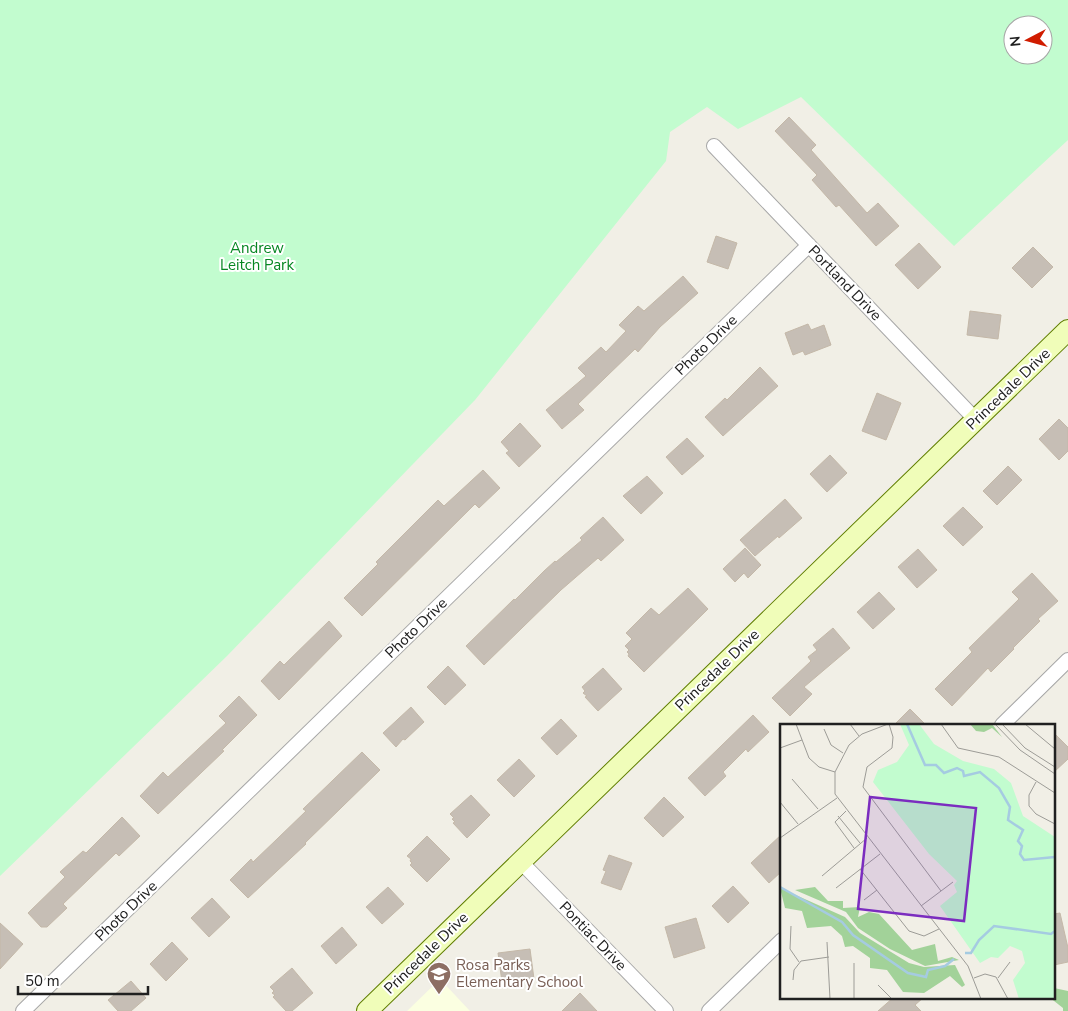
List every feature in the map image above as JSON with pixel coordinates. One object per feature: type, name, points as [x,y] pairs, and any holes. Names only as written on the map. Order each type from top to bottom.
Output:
[{"type":"street","name":"Portland Drive","points":[[714,146],[976,420]]},
{"type":"street","name":"Photo Drive","points":[[23,1011],[809,245]]},
{"type":"street","name":"Princedale Drive","points":[[367,1011],[1068,330]]},
{"type":"street","points":[[1003,724],[1068,660]]},
{"type":"street","name":"Pontiac Drive","points":[[520,861],[666,1011]]},
{"type":"street","points":[[709,1011],[780,942]]},
{"type":"shaded area","name":"Rosa Parks Elementary School","points":[[440,979],[470,1011],[407,1011]]},
{"type":"green space","name":"Andrew Leitch Park","points":[[0,0],[1068,0],[1068,140],[954,246],[801,97],[738,129],[707,107],[670,132],[666,161],[475,400],[227,656],[0,876]]},
{"type":"green space","points":[[1056,988],[1068,991],[1068,1011],[1063,1011],[1063,1008],[1050,998],[1056,998]]},
{"type":"building","points":[[789,117],[816,145],[811,150],[867,213],[878,203],[899,226],[876,246],[839,205],[836,207],[812,180],[817,175],[775,131]]},
{"type":"building","points":[[716,236],[737,243],[728,269],[707,262]]},
{"type":"building","points":[[919,243],[941,267],[918,289],[895,265]]},
{"type":"building","points":[[1033,247],[1053,267],[1032,288],[1012,268]]},
{"type":"building","points":[[683,276],[698,293],[660,327],[638,352],[635,349],[578,404],[584,410],[562,429],[546,410],[586,376],[578,368],[601,347],[606,352],[626,331],[619,325],[638,306],[644,311]]},
{"type":"building","points":[[970,311],[1001,315],[998,339],[967,335]]},
{"type":"building","points":[[808,324],[811,330],[824,325],[831,345],[805,355],[803,351],[793,355],[785,333]]},
{"type":"building","points":[[760,367],[778,386],[723,436],[705,417],[725,398],[727,400]]},
{"type":"building","points":[[877,393],[901,403],[886,440],[862,431]]},
{"type":"building","points":[[1059,419],[1068,428],[1068,451],[1059,460],[1039,439]]},
{"type":"building","points":[[520,423],[541,446],[519,467],[506,453],[509,451],[501,442]]},
{"type":"building","points":[[687,438],[704,456],[682,475],[666,457]]},
{"type":"building","points":[[830,455],[847,473],[827,492],[810,474]]},
{"type":"building","points":[[1008,466],[1022,480],[997,505],[983,491]]},
{"type":"building","points":[[483,470],[500,488],[479,508],[475,504],[362,616],[344,598],[378,564],[376,562],[438,500],[444,506]]},
{"type":"building","points":[[647,476],[663,493],[641,514],[623,496]]},
{"type":"building","points":[[785,499],[802,518],[755,556],[740,540]]},
{"type":"building","points":[[963,507],[983,527],[963,546],[943,526]]},
{"type":"building","points":[[603,517],[624,540],[601,561],[598,558],[561,590],[484,665],[466,646],[544,571],[582,540],[580,538]]},
{"type":"building","points":[[745,548],[761,565],[748,578],[744,573],[735,582],[723,569]]},
{"type":"building","points":[[918,549],[937,570],[917,588],[898,567]]},
{"type":"building","points":[[1032,573],[1058,601],[1038,619],[1040,621],[991,672],[988,668],[952,706],[935,689],[972,652],[969,648],[1019,599],[1012,592]]},
{"type":"building","points":[[688,588],[708,609],[644,672],[628,656],[627,652],[629,650],[625,646],[632,639],[626,633],[651,608],[659,615]]},
{"type":"building","points":[[879,592],[895,609],[873,629],[857,612]]},
{"type":"building","points":[[329,621],[342,636],[279,700],[261,681],[280,661],[284,665]]},
{"type":"building","points":[[833,628],[850,648],[804,687],[812,694],[790,716],[772,698],[811,661],[808,657],[817,650],[813,645]]},
{"type":"building","points":[[448,666],[466,685],[445,705],[427,687]]},
{"type":"building","points":[[603,668],[622,689],[598,711],[585,697],[587,696],[583,693],[585,691],[582,687]]},
{"type":"building","points":[[239,696],[257,715],[222,750],[224,751],[158,814],[140,796],[163,772],[168,777],[226,723],[219,716]]},
{"type":"building","points":[[411,707],[424,722],[396,747],[383,733]]},
{"type":"building","points":[[910,709],[925,724],[895,724]]},
{"type":"building","points":[[753,715],[769,732],[748,752],[746,749],[723,772],[726,776],[705,796],[688,778]]},
{"type":"building","points":[[561,719],[577,736],[557,755],[541,738]]},
{"type":"building","points":[[1056,735],[1068,747],[1068,759],[1056,770]]},
{"type":"building","points":[[362,752],[380,770],[306,844],[248,898],[230,880],[251,859],[253,862],[306,811],[303,809]]},
{"type":"building","points":[[519,759],[535,776],[514,797],[497,780]]},
{"type":"building","points":[[471,795],[490,815],[467,838],[453,823],[455,822],[452,819],[454,818],[450,814]]},
{"type":"building","points":[[664,797],[684,817],[663,837],[644,818]]},
{"type":"building","points":[[122,817],[140,836],[119,856],[116,853],[63,904],[67,908],[47,927],[41,927],[28,913],[65,877],[60,872],[83,851],[86,853]]},
{"type":"building","points":[[427,836],[450,859],[427,882],[410,865],[412,863],[411,859],[407,856]]},
{"type":"building","points":[[780,836],[780,873],[769,883],[751,863]]},
{"type":"building","points":[[609,855],[632,863],[621,890],[601,883],[606,871],[603,870]]},
{"type":"building","points":[[733,886],[749,903],[728,923],[712,906]]},
{"type":"building","points":[[388,887],[404,904],[382,924],[366,907]]},
{"type":"building","points":[[212,898],[230,917],[209,937],[191,918]]},
{"type":"building","points":[[1060,913],[1068,948],[1068,962],[1056,965],[1056,914]]},
{"type":"building","points":[[696,918],[705,948],[674,958],[665,927]]},
{"type":"building","points":[[0,923],[23,944],[0,969]]},
{"type":"building","points":[[342,927],[357,945],[336,964],[321,946]]},
{"type":"building","points":[[172,942],[188,959],[166,981],[150,964]]},
{"type":"building","points":[[530,949],[534,979],[502,982],[498,953]]},
{"type":"building","points":[[292,968],[313,993],[292,1011],[286,1011],[273,997],[275,995],[272,993],[274,991],[270,987]]},
{"type":"building","points":[[131,981],[146,998],[131,1011],[118,1011],[108,1000]]},
{"type":"building","points":[[580,993],[597,1011],[562,1011]]},
{"type":"building","points":[[893,998],[923,998],[915,1005],[921,1011],[878,1011]]},
{"type":"place","name":"Rosa Parks Elementary School","points":[[439,995]]}]
